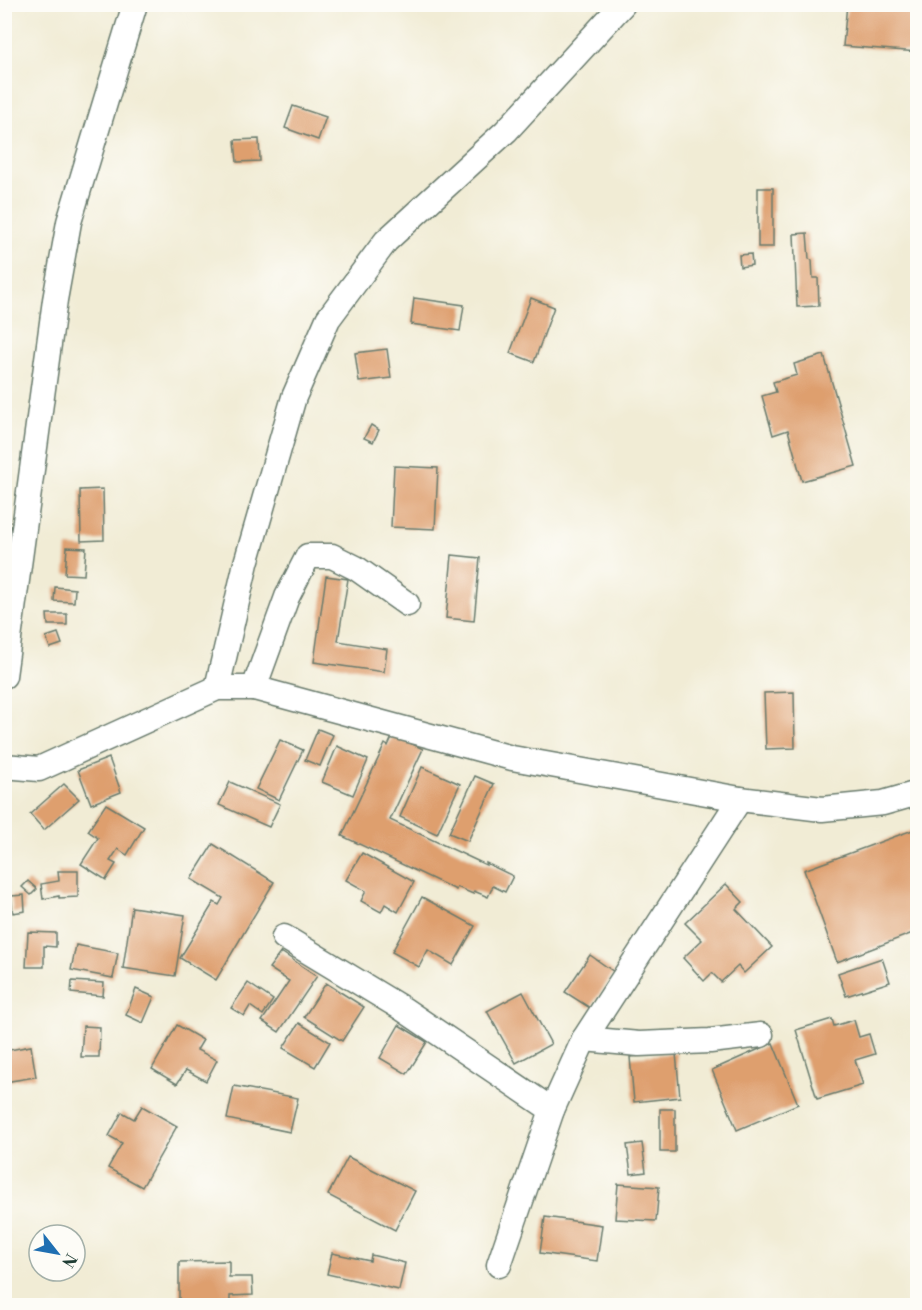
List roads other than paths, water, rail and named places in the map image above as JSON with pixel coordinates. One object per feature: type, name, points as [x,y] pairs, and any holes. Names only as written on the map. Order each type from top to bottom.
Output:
[{"type":"street","points":[[4,676],[55,300],[69,222],[135,4]]},
{"type":"street","points":[[217,688],[246,563],[294,397],[328,319],[386,241],[506,131],[622,4]]},
{"type":"street","points":[[254,688],[287,597],[308,556],[332,556],[356,568],[407,604]]},
{"type":"street","points":[[4,766],[39,769],[217,688],[254,688],[512,758],[740,799],[822,809],[883,803],[918,793]]},
{"type":"street","points":[[499,1265],[552,1110],[584,1039],[740,799]]},
{"type":"street","points":[[284,937],[403,1009],[552,1110]]},
{"type":"street","points":[[584,1039],[639,1044],[710,1041],[761,1035]]}]
